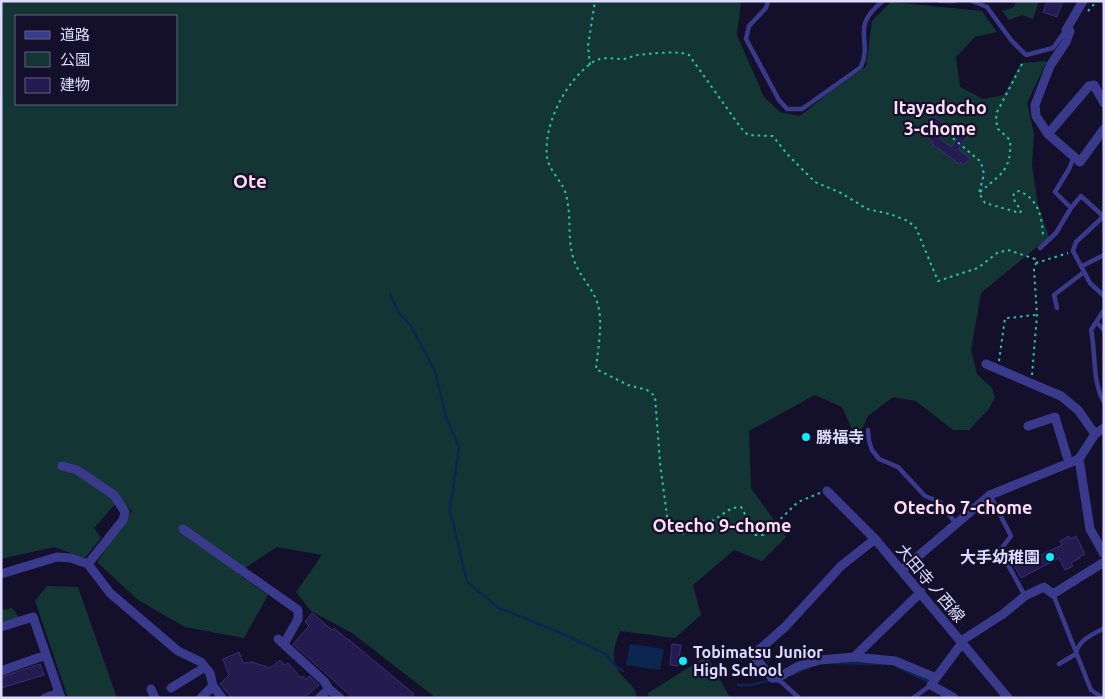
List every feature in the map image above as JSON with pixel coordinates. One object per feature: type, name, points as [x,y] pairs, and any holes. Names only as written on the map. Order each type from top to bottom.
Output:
[{"type":"street","points":[[1083,1],[1066,30],[1070,32],[1066,42],[1050,66],[1035,105],[1036,116],[1048,134],[1080,162],[1104,130]]},
{"type":"street","points":[[1048,134],[1088,86],[1094,85],[1104,103]]},
{"type":"street","points":[[986,364],[1061,396],[1078,410],[1095,434]]},
{"type":"street","points":[[1028,426],[1055,417],[1069,463]]},
{"type":"street","points":[[902,570],[990,496],[1079,459],[1095,434],[1104,428]]},
{"type":"street","points":[[1079,459],[1090,529],[1104,554]]},
{"type":"street","points":[[62,466],[77,470],[114,495],[125,512],[123,520],[88,564]]},
{"type":"street","name":"大田寺ノ西線","points":[[827,491],[875,539],[1008,698]]},
{"type":"street","points":[[183,528],[298,610],[298,619],[281,642],[340,698]]},
{"type":"street","points":[[875,539],[840,566],[785,627],[753,655],[768,675],[780,681],[799,666],[820,660],[854,658],[895,661],[933,682],[954,698]]},
{"type":"street","points":[[1,574],[57,557],[71,558],[88,564],[110,593],[178,651],[202,662],[210,673],[213,686],[222,698]]},
{"type":"street","points":[[933,682],[961,642],[1003,614],[1025,596],[1044,587],[1053,594],[1103,564]]},
{"type":"street","points":[[854,658],[921,592]]},
{"type":"street","points":[[1,627],[33,617],[60,695],[45,698]]},
{"type":"street","points":[[1,671],[46,655]]},
{"type":"street","points":[[172,688],[205,666]]},
{"type":"street","points":[[201,698],[213,686]]},
{"type":"street","points":[[319,698],[329,689]]},
{"type":"lane","points":[[768,1],[766,8],[749,26],[746,39],[779,100],[787,109],[802,109],[862,68],[865,58],[863,33],[865,19],[883,1]]},
{"type":"lane","points":[[940,1],[954,1]]},
{"type":"lane","points":[[972,1],[987,7],[1011,40],[1026,55],[1053,48],[1066,30]]},
{"type":"lane","points":[[1071,208],[1054,192],[1069,169],[1074,157]]},
{"type":"lane","points":[[1040,248],[1056,233],[1071,208],[1081,196],[1103,216],[1076,242],[1073,251],[1090,283],[1104,296]]},
{"type":"lane","points":[[1082,266],[1104,255]]},
{"type":"lane","points":[[1057,308],[1054,295],[1084,272]]},
{"type":"lane","points":[[1104,310],[1091,330],[1096,383],[1104,402]]},
{"type":"lane","points":[[1097,323],[1104,330]]},
{"type":"lane","points":[[868,430],[872,450],[879,460],[898,467],[926,496],[940,502],[956,524]]},
{"type":"lane","points":[[990,496],[1011,536],[1001,549],[1001,552],[1025,596]]},
{"type":"lane","points":[[1053,594],[1091,690],[1103,698]]},
{"type":"lane","points":[[1076,654],[1077,647],[1081,642],[1104,628]]},
{"type":"lane","points":[[1059,664],[1076,654]]},
{"type":"lane","points":[[780,681],[799,698]]},
{"type":"lane","points":[[913,698],[933,682]]},
{"type":"path","points":[[590,65],[588,46],[595,1]]},
{"type":"path","points":[[827,491],[798,502],[764,535],[754,535],[748,530],[745,512],[741,507],[732,507],[712,521],[690,532],[678,534],[669,522],[660,463],[656,396],[647,390],[628,385],[596,368],[601,318],[593,292],[575,264],[565,191],[547,159],[547,139],[554,113],[573,80],[599,59],[614,57],[623,59],[636,55],[677,52],[689,54],[741,128],[748,135],[773,136],[787,154],[815,182],[867,208],[908,221],[916,228],[938,281],[978,268],[997,253],[1008,250],[1035,259],[1037,315],[1032,384]]},
{"type":"path","points":[[979,193],[1002,173],[1008,164],[1011,153],[1010,140],[997,128],[996,114],[1026,55]]},
{"type":"path","points":[[948,134],[981,162],[984,174],[979,193],[985,203],[1018,214],[1021,211],[1013,198],[1014,193],[1019,191],[1027,194],[1039,208],[1044,235],[1040,248]]},
{"type":"path","points":[[1036,263],[1073,251]]},
{"type":"path","points":[[998,368],[1005,318],[1037,315]]},
{"type":"green space","points":[[1,1],[741,1],[737,35],[764,97],[780,112],[800,116],[831,91],[866,67],[872,21],[891,2],[982,11],[997,32],[975,37],[956,57],[960,87],[983,99],[1004,95],[1021,63],[1047,61],[1027,103],[1034,134],[1032,165],[1038,205],[1049,237],[981,293],[971,350],[977,374],[992,388],[995,398],[988,410],[969,430],[953,430],[916,401],[893,397],[868,416],[857,440],[842,407],[815,395],[749,431],[751,488],[786,537],[762,561],[734,550],[693,585],[701,615],[675,638],[620,631],[614,652],[615,664],[621,675],[634,689],[637,698],[436,698],[352,633],[311,611],[296,592],[322,555],[277,547],[237,573],[268,595],[244,638],[185,627],[138,600],[97,562],[132,511],[119,500],[94,528],[101,538],[85,558],[54,547],[1,559]]},
{"type":"green space","points":[[1016,1],[1039,1],[1033,19],[1022,15],[1009,20],[1002,11],[1014,7]]},
{"type":"green space","points":[[47,586],[78,587],[117,698],[68,698],[35,601]]},
{"type":"green space","points":[[12,608],[19,617],[1,622],[1,610]]},
{"type":"green space","points":[[707,656],[730,698],[649,698],[648,693]]},
{"type":"water","points":[[630,644],[664,649],[660,670],[626,665]]},
{"type":"building","points":[[1047,1],[1063,1],[1057,17],[1043,12]]},
{"type":"building","points":[[934,117],[948,126],[939,138],[951,147],[961,133],[967,137],[958,149],[970,158],[964,165],[961,162],[959,164],[931,143],[933,142],[924,135],[930,128],[928,126]]},
{"type":"building","points":[[1069,536],[1070,539],[1076,536],[1085,554],[1071,563],[1073,566],[1065,570],[1059,558],[1021,578],[1015,567],[1062,545],[1060,541]]},
{"type":"building","points":[[312,613],[332,630],[334,628],[348,639],[414,694],[411,698],[353,698],[293,644],[309,626],[305,622]]},
{"type":"building","points":[[672,644],[681,645],[678,666],[670,665]]},
{"type":"building","points":[[239,652],[243,663],[252,662],[270,668],[280,660],[285,665],[288,663],[301,678],[303,676],[306,680],[309,676],[319,685],[304,698],[232,698],[220,684],[229,675],[223,659]]},
{"type":"building","points":[[40,664],[44,675],[1,688],[1,677]]},
{"type":"waterway","points":[[390,294],[399,313],[411,326],[435,371],[446,417],[459,447],[450,510],[467,582],[499,608],[606,654],[614,665],[623,671]]},
{"type":"waterway","points":[[834,663],[883,664]]},
{"type":"waterway","points":[[793,674],[809,667]]},
{"type":"waterway","points":[[898,667],[929,682]]},
{"type":"waterway","points":[[738,685],[751,685],[771,680]]},
{"type":"place","name":"勝福寺","points":[[806,437]]},
{"type":"place","name":"大手幼稚園","points":[[1050,557]]},
{"type":"place","name":"Tobimatsu Junior High School","points":[[683,661]]},
{"type":"district","name":"Itayadocho 3-chome","points":[[940,117]]},
{"type":"district","name":"Ote","points":[[250,181]]},
{"type":"district","name":"Otecho 7-chome","points":[[963,507]]},
{"type":"district","name":"Otecho 9-chome","points":[[722,525]]}]
